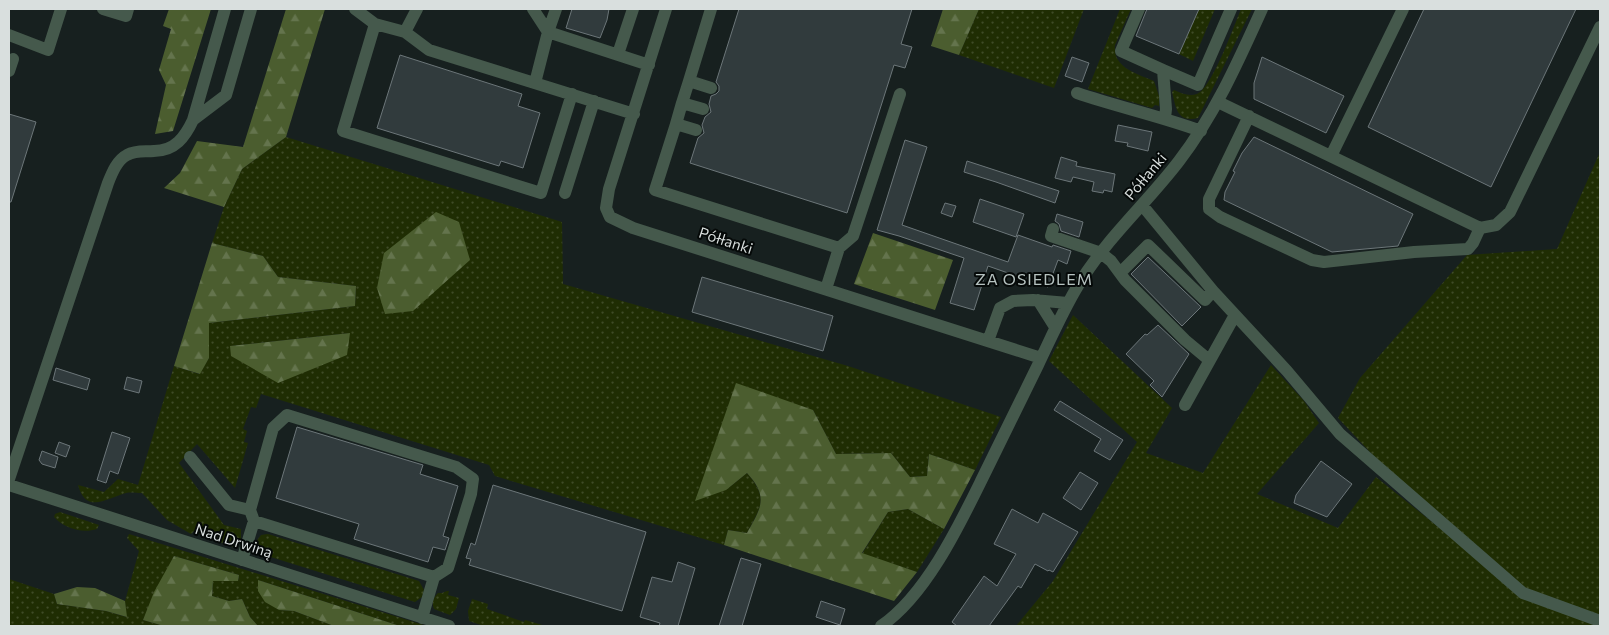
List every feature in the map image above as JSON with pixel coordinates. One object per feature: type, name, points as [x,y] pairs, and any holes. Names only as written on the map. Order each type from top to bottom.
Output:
[{"type":"street","points":[[9,35],[48,50],[61,9]]},
{"type":"street","points":[[103,9],[126,16],[128,9]]},
{"type":"street","points":[[9,478],[114,168],[126,155],[139,151],[156,152],[174,147],[186,134],[193,120],[225,9]]},
{"type":"street","points":[[193,120],[226,95],[250,9]]},
{"type":"street","points":[[355,9],[376,24],[405,32],[429,50],[634,114]]},
{"type":"street","points":[[405,32],[417,9]]},
{"type":"street","points":[[533,9],[548,32],[648,65]]},
{"type":"street","points":[[535,83],[556,9]]},
{"type":"street","points":[[618,54],[633,9]]},
{"type":"street","name":"Półłanki","points":[[666,9],[607,198],[606,208],[610,217],[633,228],[1041,358]]},
{"type":"street","points":[[711,9],[655,190],[838,248]]},
{"type":"street","points":[[1139,9],[1121,51],[1198,85],[1231,9]]},
{"type":"street","name":"Półłanki","points":[[881,626],[888,622],[912,596],[948,545],[1068,303],[1086,273],[1101,253],[1170,173],[1201,131],[1218,102],[1262,9]]},
{"type":"street","points":[[1331,156],[1403,9]]},
{"type":"street","points":[[376,24],[343,131],[540,193],[572,94]]},
{"type":"street","points":[[1218,102],[1480,228],[1496,225],[1510,212],[1600,27]]},
{"type":"street","points":[[1163,70],[1165,118]]},
{"type":"street","points":[[689,81],[711,88]]},
{"type":"street","points":[[1077,93],[1165,118],[1201,131]]},
{"type":"street","points":[[826,289],[838,248],[853,236],[900,94]]},
{"type":"street","points":[[565,192],[594,101]]},
{"type":"street","points":[[682,104],[703,109]]},
{"type":"street","points":[[1249,116],[1208,199],[1209,209],[1220,217],[1312,260],[1324,262],[1414,252],[1468,249],[1480,228]]},
{"type":"street","points":[[676,124],[696,130]]},
{"type":"street","points":[[1142,205],[1213,291],[1287,371],[1340,434],[1523,594],[1600,621]]},
{"type":"street","points":[[1053,228],[1051,236],[1101,253],[1185,340],[1210,360]]},
{"type":"street","points":[[1120,273],[1148,245],[1205,300],[1213,291]]},
{"type":"street","points":[[988,342],[1000,308],[1013,301],[1038,300],[1068,303]]},
{"type":"street","points":[[1038,300],[1055,327]]},
{"type":"street","points":[[1185,405],[1235,316]]},
{"type":"street","points":[[242,560],[273,428],[287,416],[456,467],[473,479],[471,494],[448,568],[434,577],[422,618]]},
{"type":"street","points":[[190,457],[229,506],[434,577]]},
{"type":"street","name":"Nad Drwiną","points":[[9,485],[449,626]]},
{"type":"green space","points":[[169,9],[211,9],[173,131],[155,134],[166,85],[159,70],[171,29],[163,26]]},
{"type":"green space","points":[[286,9],[325,9],[286,137],[242,169],[224,207],[164,188],[180,173],[197,141],[243,147]]},
{"type":"green space","points":[[943,9],[979,9],[959,55],[931,46]]},
{"type":"green space","points":[[979,9],[1084,9],[1054,88],[959,55]]},
{"type":"green space","points":[[1120,9],[1131,9],[1115,45],[1115,53],[1122,65],[1127,69],[1154,81],[1159,96],[1159,106],[1155,105],[1152,108],[1088,89]]},
{"type":"green space","points":[[1199,9],[1215,9],[1193,61],[1179,54]]},
{"type":"green space","points":[[1241,9],[1252,9],[1198,118],[1191,119],[1182,116],[1176,109],[1172,92],[1174,90],[1194,95],[1203,89],[1216,69]]},
{"type":"green space","points":[[286,137],[562,222],[563,284],[848,366],[1001,417],[975,470],[929,454],[927,476],[910,477],[891,453],[836,454],[813,410],[726,490],[747,473],[758,490],[761,503],[747,533],[728,530],[724,545],[495,476],[489,465],[261,394],[256,408],[251,407],[243,429],[247,431],[244,442],[248,443],[235,488],[197,444],[179,463],[224,525],[241,529],[241,541],[234,547],[207,538],[194,531],[191,534],[167,520],[142,493],[126,493],[98,502],[86,500],[78,485],[104,492],[118,479],[138,485],[174,366],[199,374],[209,358],[209,323],[355,306],[356,286],[278,277],[263,256],[212,243],[224,207],[242,169]],"holes":[[[350,333],[231,356],[231,346]]]},
{"type":"green space","points":[[1600,152],[1600,626],[1016,626],[1053,581],[1137,442],[1049,361],[1073,315],[1172,408],[1146,453],[1203,473],[1271,365],[1304,401],[1319,423],[1257,494],[1338,528],[1376,477],[1447,534],[1338,418],[1360,378],[1467,255],[1557,249]]},
{"type":"green space","points":[[436,212],[459,222],[470,260],[413,311],[385,314],[377,288],[384,253]]},
{"type":"green space","points":[[873,233],[953,260],[935,310],[854,284]]},
{"type":"green space","points":[[212,243],[263,256],[278,277],[356,286],[355,306],[209,323],[209,358],[200,374],[174,366]]},
{"type":"green space","points":[[350,333],[347,355],[278,383],[231,356],[230,346]]},
{"type":"green space","points":[[736,383],[813,410],[836,454],[891,453],[910,477],[927,476],[929,454],[975,470],[944,529],[908,509],[888,512],[862,553],[917,572],[894,601],[724,545],[728,530],[747,533],[761,503],[758,489],[747,473],[726,490],[695,501]]},
{"type":"green space","points":[[908,509],[944,529],[917,572],[862,554],[888,512]]},
{"type":"green space","points":[[60,512],[99,525],[97,529],[85,531],[68,527],[54,517],[55,514]]},
{"type":"green space","points":[[129,534],[427,626],[400,626],[258,580],[279,610],[294,611],[334,626],[258,626],[250,617],[242,599],[229,601],[212,596],[213,581],[238,581],[239,575],[174,556],[143,620],[164,626],[9,626],[9,579],[54,594],[57,604],[106,611],[126,617],[125,601],[139,551],[127,538]]},
{"type":"green space","points":[[268,534],[419,581],[424,590],[422,597],[415,602],[258,553],[255,546],[257,541],[261,535]]},
{"type":"green space","points":[[174,556],[239,575],[238,581],[213,581],[212,596],[229,601],[242,599],[250,617],[258,626],[164,626],[143,620],[154,592]]},
{"type":"green space","points":[[258,580],[400,626],[334,626],[294,611],[279,610],[265,602],[258,591]]},
{"type":"green space","points":[[77,587],[95,588],[125,601],[127,617],[106,611],[57,604],[54,594]]},
{"type":"green space","points":[[449,591],[448,595],[459,598],[456,609],[450,615],[434,609],[433,604],[434,598],[438,593]]},
{"type":"green space","points":[[472,599],[488,604],[487,609],[524,622],[525,620],[546,626],[484,626],[469,621],[468,611]]},
{"type":"building","points":[[572,9],[609,9],[600,38],[566,28]]},
{"type":"building","points":[[739,9],[912,9],[901,44],[912,47],[905,68],[894,65],[847,213],[690,163],[698,138],[704,133],[702,125],[705,117],[711,112],[709,104],[711,96],[719,91],[719,86],[716,82]]},
{"type":"building","points":[[1147,9],[1199,9],[1179,54],[1136,36]]},
{"type":"building","points":[[1424,9],[1576,9],[1491,187],[1368,127]]},
{"type":"building","points":[[400,55],[522,94],[518,106],[540,113],[523,168],[501,161],[499,166],[377,128]]},
{"type":"building","points":[[1072,57],[1089,63],[1082,82],[1065,76]]},
{"type":"building","points":[[1262,57],[1344,96],[1326,133],[1254,99],[1254,83]]},
{"type":"building","points":[[9,114],[36,122],[11,202],[9,202]]},
{"type":"building","points":[[1118,125],[1152,132],[1148,151],[1127,146],[1128,143],[1115,141]]},
{"type":"building","points":[[1254,137],[1413,214],[1398,246],[1332,252],[1224,200],[1225,192],[1235,172],[1233,171],[1242,153]]},
{"type":"building","points":[[905,140],[927,147],[902,225],[1008,262],[1018,235],[1052,247],[1053,245],[1071,251],[1067,264],[1058,260],[1048,287],[988,266],[974,310],[950,303],[964,258],[877,230]]},
{"type":"building","points":[[1061,157],[1077,162],[1076,166],[1115,174],[1112,192],[1104,190],[1103,193],[1092,191],[1094,182],[1073,177],[1071,182],[1055,178]]},
{"type":"building","points":[[967,161],[1059,191],[1055,203],[964,172]]},
{"type":"building","points":[[980,199],[1024,214],[1016,237],[973,222]]},
{"type":"building","points":[[945,203],[956,206],[952,217],[941,213]]},
{"type":"building","points":[[1057,214],[1083,222],[1079,237],[1061,231],[1059,224],[1055,221]]},
{"type":"building","points":[[1148,257],[1201,307],[1182,326],[1131,274]]},
{"type":"building","points":[[702,277],[833,316],[823,351],[692,312]]},
{"type":"building","points":[[1158,325],[1189,354],[1162,397],[1150,385],[1154,381],[1126,354],[1145,334],[1147,335]]},
{"type":"building","points":[[56,368],[90,379],[87,390],[53,380]]},
{"type":"building","points":[[127,377],[142,381],[139,393],[124,389]]},
{"type":"building","points":[[1060,401],[1123,440],[1110,460],[1094,451],[1101,439],[1054,410]]},
{"type":"building","points":[[297,427],[423,465],[420,474],[458,486],[443,536],[449,538],[445,550],[433,547],[428,562],[354,539],[359,524],[276,498]]},
{"type":"building","points":[[112,432],[130,438],[118,474],[110,471],[106,483],[97,480]]},
{"type":"building","points":[[59,442],[70,446],[66,457],[55,453]]},
{"type":"building","points":[[42,451],[58,457],[55,468],[42,464],[39,460]]},
{"type":"building","points":[[1321,461],[1352,484],[1327,517],[1294,503],[1296,495]]},
{"type":"building","points":[[1080,472],[1098,483],[1081,510],[1063,498]]},
{"type":"building","points":[[493,485],[646,532],[622,611],[469,565],[471,559],[466,558],[471,543],[475,545]]},
{"type":"building","points":[[1012,509],[1038,523],[1043,513],[1078,532],[1053,572],[1035,564],[1021,588],[1018,586],[989,626],[957,626],[952,622],[984,576],[997,586],[1016,554],[994,544]]},
{"type":"building","points":[[741,558],[761,564],[742,626],[719,626]]},
{"type":"building","points":[[678,562],[695,568],[678,626],[659,626],[660,623],[640,617],[652,577],[672,582]]},
{"type":"building","points":[[821,601],[845,609],[840,625],[816,617]]},
{"type":"district","name":"ZA OSIEDLEM","points":[[1034,278]]}]
